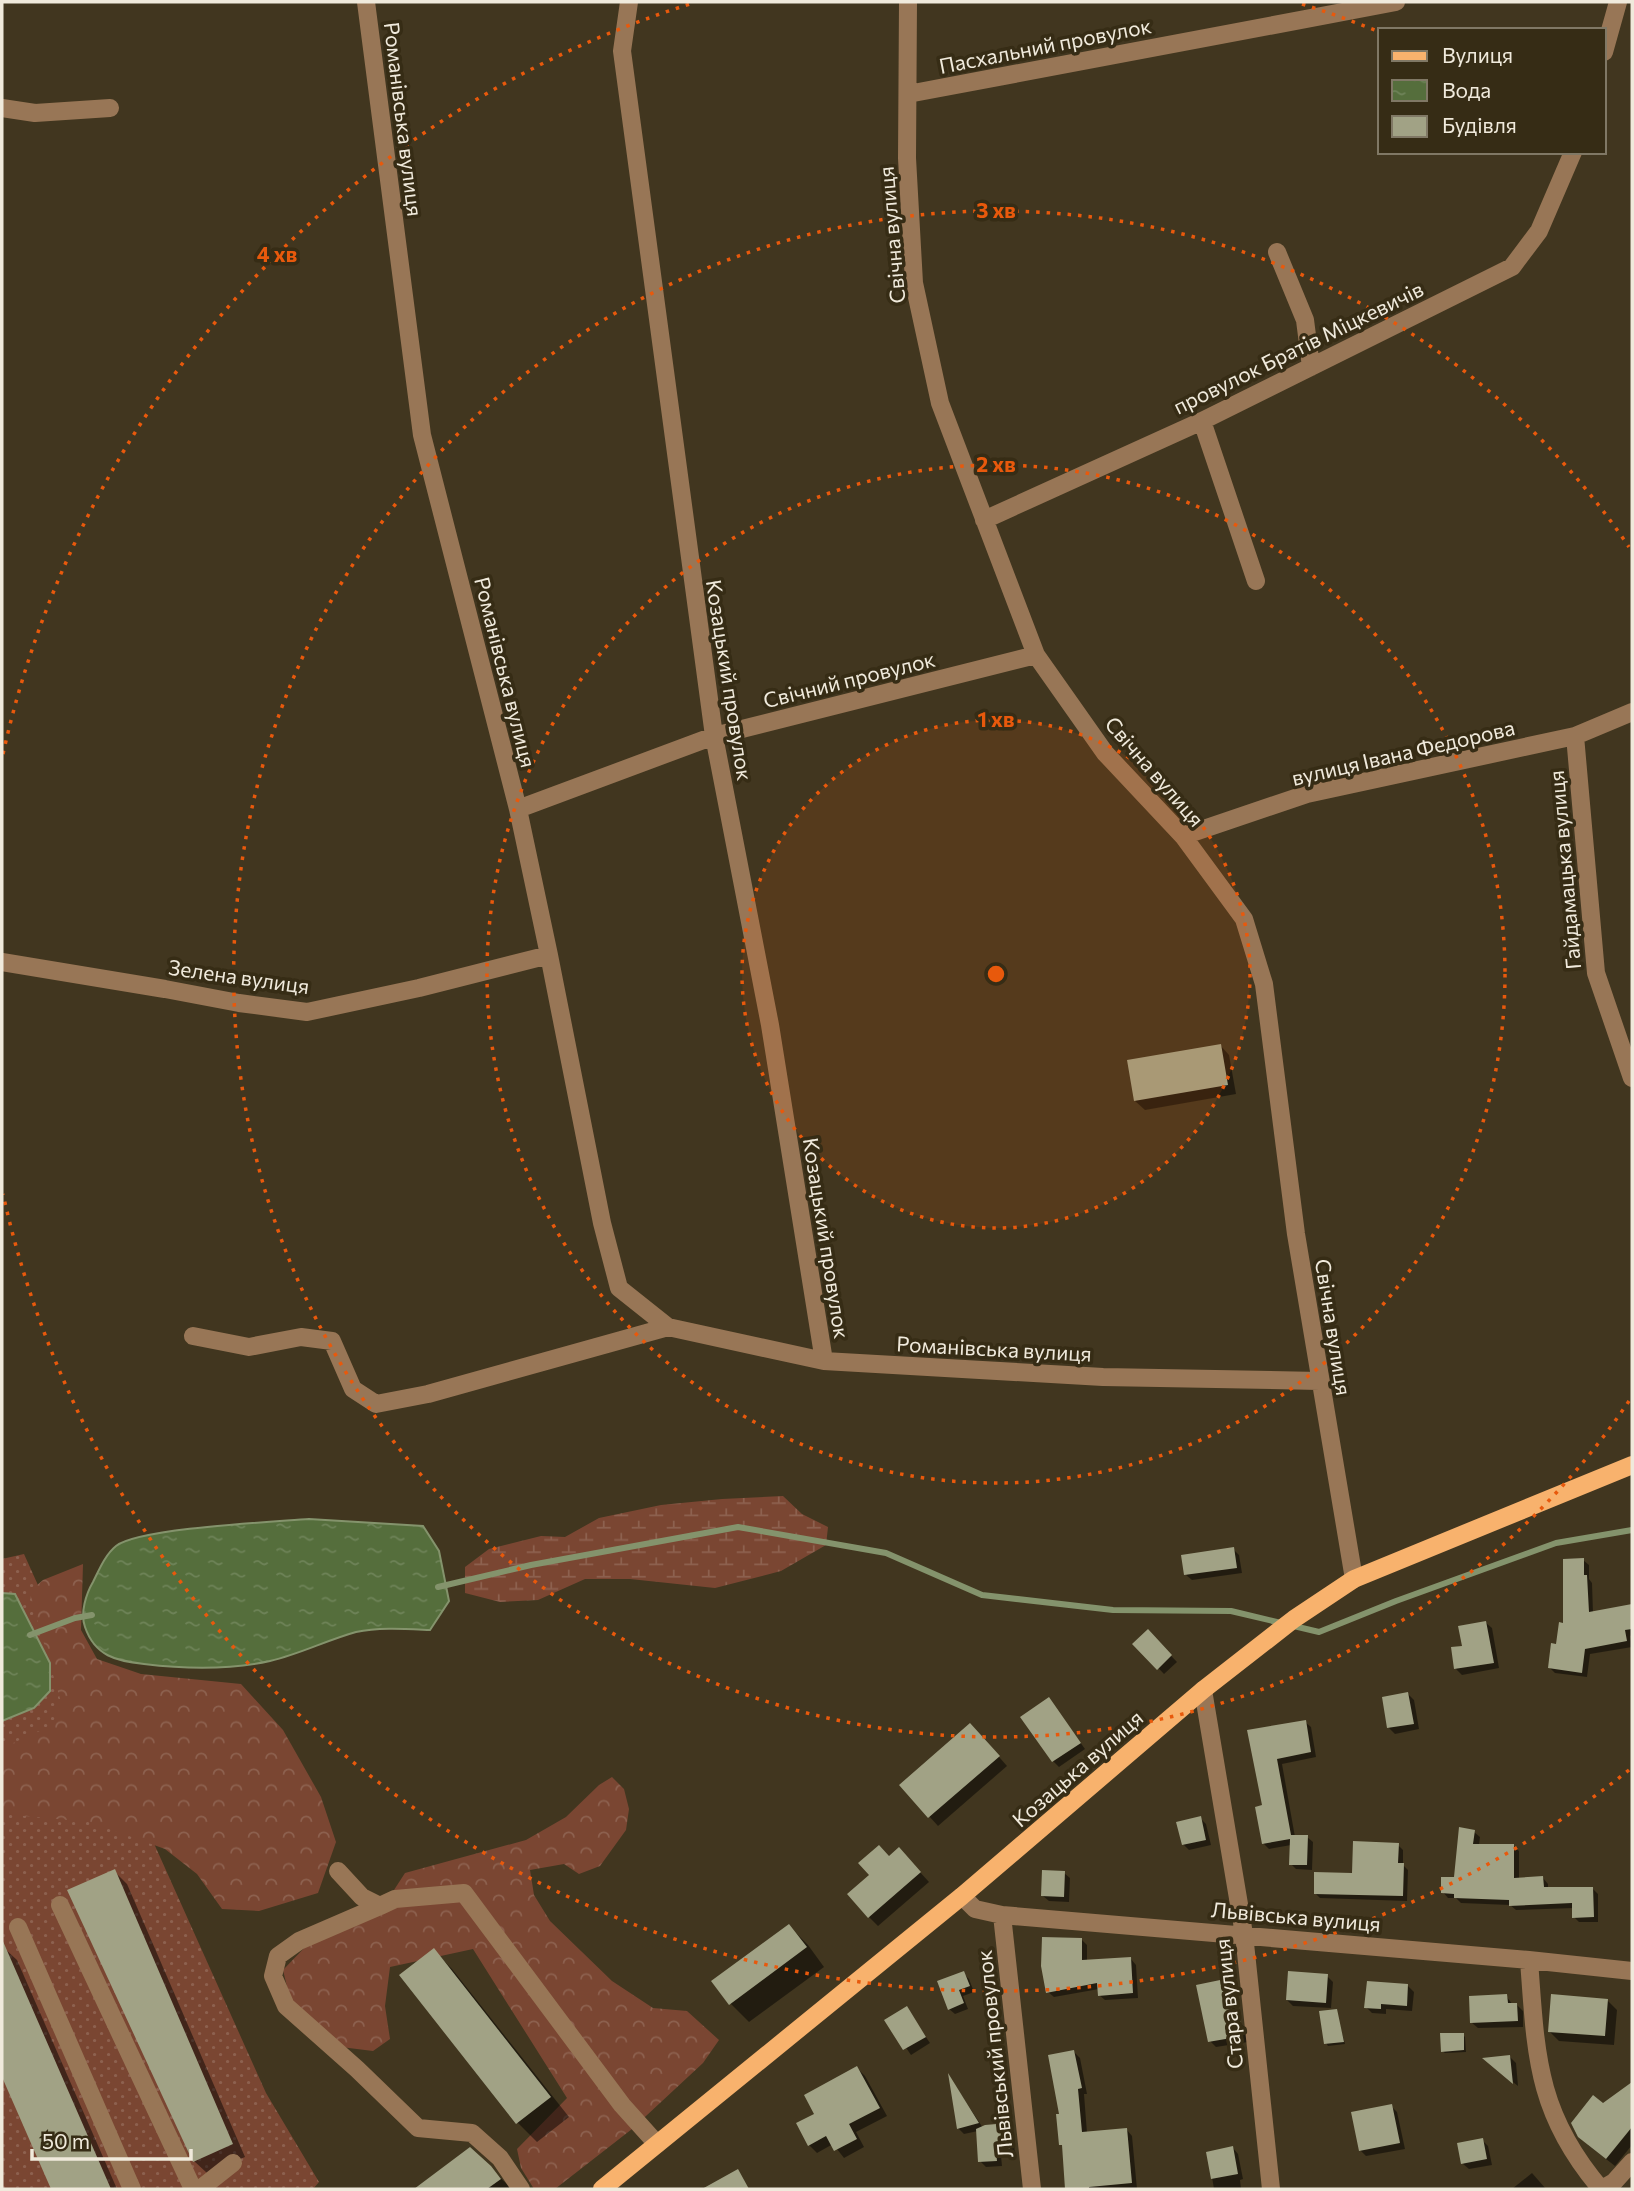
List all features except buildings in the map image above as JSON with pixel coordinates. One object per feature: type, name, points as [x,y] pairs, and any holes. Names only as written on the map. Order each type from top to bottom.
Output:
[{"type":"main road","name":"Козацька вулиця","points":[[602,2189],[962,1896],[1203,1690],[1293,1619],[1354,1579],[1632,1465]]},
{"type":"street","name":"Романівська вулиця","points":[[366,2],[422,435],[518,809],[602,1223],[619,1288],[668,1327],[824,1361],[1103,1377],[1320,1381]]},
{"type":"street","name":"Козацький провулок","points":[[629,2],[622,51],[714,736],[769,1025],[824,1361]]},
{"type":"street","name":"Свічна вулиця","points":[[908,2],[907,158],[914,283],[940,403],[1036,655],[1105,753],[1183,836],[1244,919],[1264,984],[1296,1234],[1354,1579]]},
{"type":"street","name":"Пасхальний провулок","points":[[908,94],[1396,2]]},
{"type":"street","points":[[1606,45],[1618,2]]},
{"type":"street","points":[[2,108],[35,113],[110,108]]},
{"type":"street","name":"провулок Братів Міцкевичів","points":[[984,520],[1202,421],[1512,267],[1539,231],[1572,154]]},
{"type":"street","points":[[1277,252],[1305,320],[1311,367]]},
{"type":"street","points":[[1202,421],[1256,581]]},
{"type":"street","name":"Свічний провулок","points":[[518,809],[714,736],[1036,655]]},
{"type":"street","name":"вулиця Івана Федорова","points":[[1183,836],[1307,794],[1575,736],[1632,712]]},
{"type":"street","name":"Гайдамацька вулиця","points":[[1575,736],[1595,973],[1632,1078]]},
{"type":"street","name":"Зелена вулиця","points":[[2,962],[239,1003],[307,1012],[419,988],[549,955]]},
{"type":"street","name":"Романівська вулиця","points":[[193,1336],[249,1347],[301,1336],[332,1341],[354,1389],[376,1404],[428,1394],[668,1327]]},
{"type":"street","name":"Стара вулиця","points":[[1203,1690],[1244,1934],[1271,2189]]},
{"type":"street","points":[[338,1871],[362,1897],[380,1906]]},
{"type":"street","points":[[521,2189],[500,2158],[472,2133],[418,2127],[286,2006],[273,1976],[278,1956],[299,1941],[395,1899],[464,1892],[622,2105],[657,2144]]},
{"type":"street","name":"Львівська вулиця","points":[[962,1896],[975,1909],[1002,1914],[1632,1971]]},
{"type":"street","points":[[60,1905],[193,2189]]},
{"type":"street","name":"Львівський провулок","points":[[1002,1914],[1032,2189]]},
{"type":"street","points":[[18,1927],[132,2189]]},
{"type":"street","points":[[1530,1960],[1535,2042],[1548,2104],[1564,2138],[1587,2173],[1609,2187],[1632,2162]]},
{"type":"street","points":[[200,2189],[233,2162]]},
{"type":"green space","points":[[783,1496],[802,1514],[828,1527],[826,1545],[781,1571],[715,1588],[630,1579],[585,1579],[538,1600],[500,1602],[465,1593],[465,1567],[489,1549],[541,1536],[565,1537],[599,1518],[661,1505]]},
{"type":"green space","points":[[24,1554],[266,2093],[319,2182],[313,2189],[2,2189],[2,1559]]},
{"type":"green space","points":[[83,1564],[81,1630],[97,1659],[141,1674],[241,1684],[283,1730],[321,1797],[336,1842],[318,1893],[259,1911],[222,1909],[197,1874],[165,1849],[90,1822],[2,1814],[2,1748],[53,1725],[61,1702],[29,1592],[43,1580]]},
{"type":"green space","points":[[612,1777],[624,1789],[629,1809],[626,1830],[600,1866],[579,1874],[564,1864],[530,1870],[534,1895],[550,1921],[612,1981],[653,2008],[687,2011],[719,2040],[703,2063],[632,2129],[555,2189],[534,2189],[521,2168],[517,2149],[567,2098],[473,1949],[390,1967],[385,2006],[390,2039],[373,2051],[333,2046],[290,1999],[283,1970],[309,1943],[394,1890],[405,1873],[526,1840],[566,1817],[599,1785]]},
{"type":"water","points":[[309,1519],[423,1526],[439,1551],[449,1601],[430,1630],[365,1630],[270,1661],[207,1668],[160,1666],[116,1659],[101,1651],[89,1637],[83,1610],[86,1598],[103,1563],[116,1546],[130,1540],[178,1530]]},
{"type":"water","points":[[2,1593],[15,1594],[50,1663],[50,1691],[34,1708],[2,1721]]},
{"type":"waterway","points":[[438,1587],[531,1565],[738,1527],[886,1553],[982,1595],[1113,1610],[1231,1611],[1319,1632],[1556,1543],[1632,1530]]},
{"type":"waterway","points":[[30,1635],[75,1618],[92,1615]]}]
